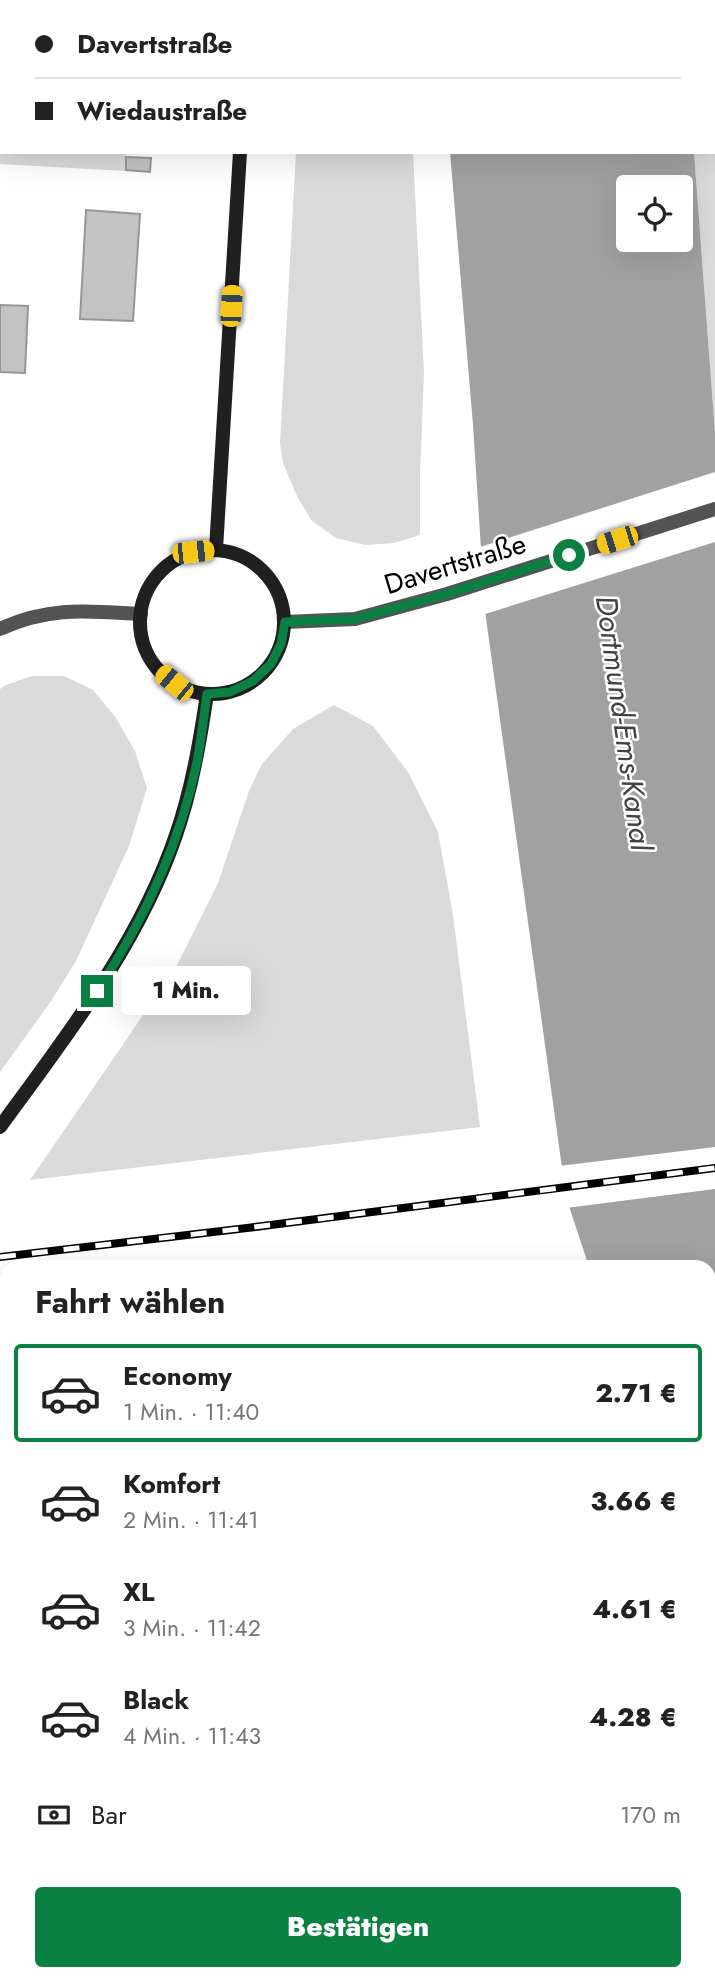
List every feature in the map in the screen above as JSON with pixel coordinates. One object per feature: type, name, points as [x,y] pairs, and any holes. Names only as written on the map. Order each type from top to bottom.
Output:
[{"type":"main road","points":[[216,550],[240,154]]},
{"type":"main road","points":[[216,550],[232,552],[262,569],[273,583],[281,601],[285,622],[281,644],[271,664],[253,681],[230,692],[207,694],[174,683],[160,671],[148,655],[142,635],[141,614],[146,593],[158,575],[173,561],[193,552],[216,550]]},
{"type":"main road","points":[[0,1127],[108,974],[157,884],[177,834],[197,763],[207,694]]},
{"type":"street","name":"Davertstraße","points":[[285,622],[355,619],[447,594],[715,509]]},
{"type":"street","points":[[0,629],[19,620],[74,610],[141,614]]},
{"type":"shaded area","points":[[0,154],[126,154],[125,171],[0,164]]},
{"type":"shaded area","points":[[296,154],[413,154],[424,373],[420,535],[394,543],[365,545],[336,538],[312,521],[297,496],[283,463],[280,443]]},
{"type":"shaded area","points":[[694,154],[715,154],[715,433]]},
{"type":"shaded area","points":[[32,676],[64,676],[93,690],[116,718],[135,751],[147,788],[129,846],[76,961],[0,1072],[0,689]]},
{"type":"shaded area","points":[[334,705],[373,726],[408,772],[438,832],[453,915],[480,1127],[30,1180],[176,967],[218,883],[249,791],[262,764],[293,729]]},
{"type":"water","name":"Dortmund-Ems-Kanal","points":[[450,154],[694,154],[715,433],[715,1260],[587,1260],[566,1197],[485,611],[473,425]]},
{"type":"pier","points":[[715,472],[715,542],[482,615],[477,548]]},
{"type":"pier","points":[[715,1147],[715,1189],[566,1208],[559,1166]]},
{"type":"building","points":[[126,157],[151,158],[150,172],[126,170]]},
{"type":"building","points":[[86,210],[140,214],[133,321],[80,319]]},
{"type":"building","points":[[0,305],[28,306],[25,373],[0,372]]},
{"type":"railway","points":[[0,1257],[715,1168]]},
{"type":"route","points":[[97,991],[157,884],[177,834],[197,763],[207,694],[230,692],[253,681],[271,664],[281,644],[285,622],[355,619],[447,594],[569,555]]}]
